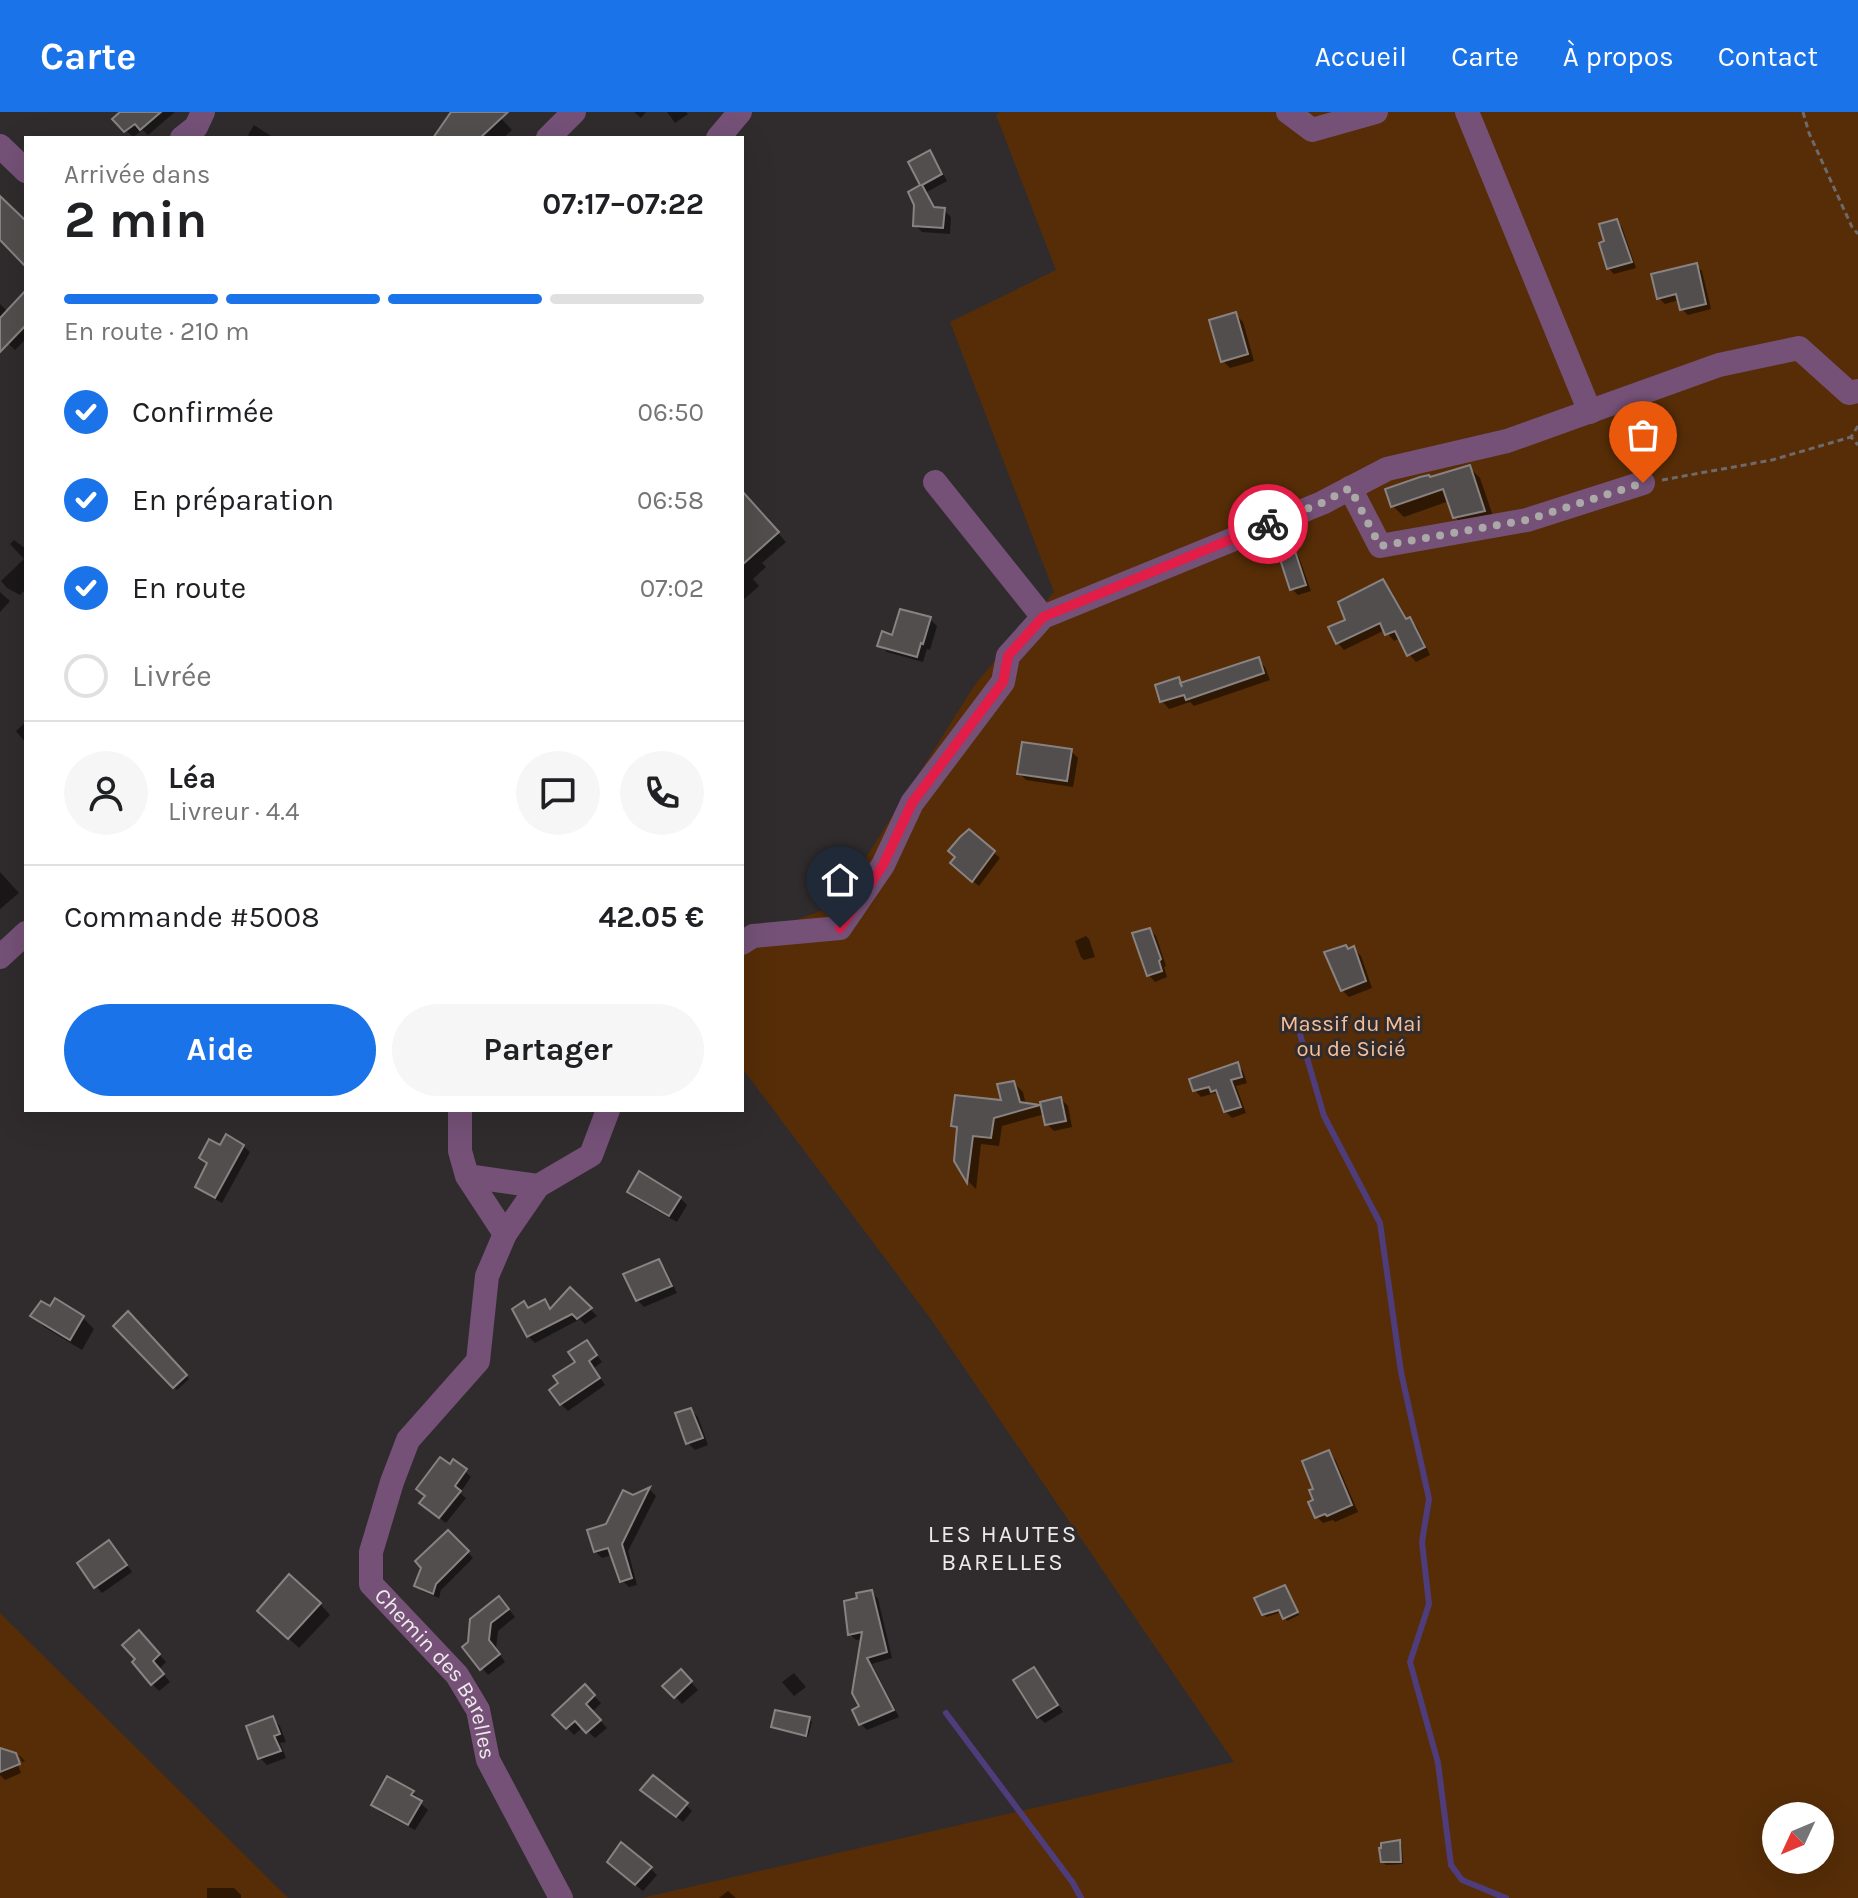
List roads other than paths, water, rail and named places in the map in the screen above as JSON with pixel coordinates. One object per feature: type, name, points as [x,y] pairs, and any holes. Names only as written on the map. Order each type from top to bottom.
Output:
[{"type":"street","points":[[185,136],[196,127],[203,112]]},
{"type":"street","points":[[550,136],[574,112]]},
{"type":"street","points":[[1288,112],[1312,130],[1376,112]]},
{"type":"street","points":[[1467,112],[1590,412]]},
{"type":"street","points":[[0,146],[24,169]]},
{"type":"street","points":[[744,942],[753,936],[840,928],[883,865],[912,803],[1003,682],[1008,656],[1043,617],[1322,503],[1387,469],[1507,441],[1719,365],[1799,348],[1849,393],[1858,391]]},
{"type":"street","points":[[935,482],[1043,617]]},
{"type":"street","points":[[1350,488],[1380,546],[1527,520],[1643,483]]},
{"type":"street","points":[[0,957],[24,935]]},
{"type":"street","points":[[460,1112],[460,1151],[467,1176],[505,1234]]},
{"type":"street","points":[[467,1176],[538,1186],[591,1155],[607,1112]]},
{"type":"street","name":"Chemin des Barelles","points":[[538,1186],[505,1234],[487,1276],[478,1361],[408,1440],[371,1552],[371,1584],[457,1675],[478,1710],[488,1760],[561,1898]]},
{"type":"waterway","points":[[1295,1017],[1324,1116],[1380,1223],[1401,1372],[1429,1499],[1422,1542],[1429,1604],[1410,1662],[1438,1763],[1451,1865],[1462,1880],[1506,1898]]},
{"type":"waterway","points":[[946,1713],[1081,1898]]},
{"type":"district","name":"LES HAUTES BARELLES","points":[[1003,1548]]},
{"type":"park label","name":"Massif du Mai ou de Sicié","points":[[1351,1036]]}]
